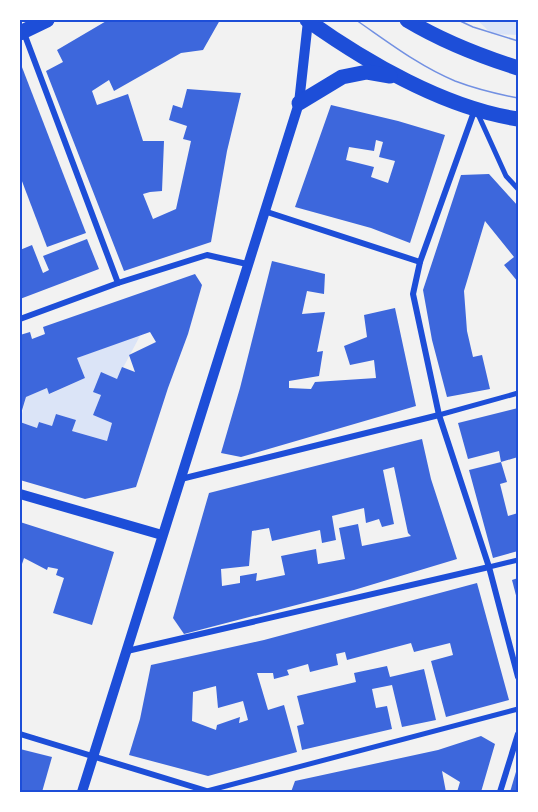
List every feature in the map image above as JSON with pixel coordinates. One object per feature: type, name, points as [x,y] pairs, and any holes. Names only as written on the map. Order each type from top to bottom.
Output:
[{"type":"main road","points":[[21,32],[47,20]]},
{"type":"main road","points":[[307,20],[347,48],[399,77],[475,109],[519,119]]},
{"type":"main road","points":[[407,20],[485,58],[519,68]]},
{"type":"main road","points":[[299,103],[342,77],[367,72],[399,77]]},
{"type":"street","points":[[82,792],[299,103],[307,20]]},
{"type":"street","points":[[21,32],[118,283]]},
{"type":"street","points":[[475,109],[506,176],[519,189]]},
{"type":"street","points":[[475,109],[420,262],[412,294],[439,415],[489,567],[519,677]]},
{"type":"street","points":[[264,211],[420,262]]},
{"type":"street","points":[[20,319],[118,283],[207,255],[248,264]]},
{"type":"street","points":[[180,479],[519,393]]},
{"type":"street","points":[[20,494],[162,535]]},
{"type":"street","points":[[126,652],[519,560]]},
{"type":"street","points":[[20,734],[208,792],[519,709]]},
{"type":"street","points":[[500,792],[519,734]]},
{"type":"shaded area","points":[[477,20],[518,20],[518,35],[492,34]]},
{"type":"shaded area","points":[[141,334],[117,379],[94,392],[101,395],[93,415],[112,423],[107,441],[72,431],[75,420],[56,414],[52,426],[39,422],[37,428],[20,422],[26,397],[47,388],[50,394],[85,378],[77,358]]},
{"type":"building","points":[[108,20],[220,20],[203,50],[181,53],[114,91],[109,80],[92,91],[97,105],[128,94],[143,141],[164,141],[162,191],[143,194],[153,219],[176,209],[191,141],[183,139],[187,126],[169,120],[173,105],[182,108],[187,89],[241,93],[227,151],[211,242],[124,271],[46,71],[63,62],[57,50]]},
{"type":"building","points":[[20,62],[86,233],[47,247],[20,176]]},
{"type":"building","points":[[331,105],[445,135],[410,243],[371,228],[295,207]],"holes":[[[376,140],[383,142],[379,157],[395,161],[388,183],[371,177],[374,167],[346,160],[349,147],[374,151]]]},
{"type":"building","points":[[489,174],[518,206],[518,282],[504,265],[514,257],[485,221],[464,291],[467,331],[473,357],[482,355],[490,389],[447,397],[432,340],[423,290],[461,175]]},
{"type":"building","points":[[87,239],[99,269],[20,299],[20,250],[32,245],[43,273],[49,270],[43,256]]},
{"type":"building","points":[[272,261],[325,274],[324,294],[307,291],[302,314],[325,312],[317,352],[323,351],[319,376],[289,381],[289,388],[311,389],[315,382],[376,378],[374,360],[350,365],[344,346],[367,337],[364,315],[395,308],[416,406],[241,457],[221,453]]},
{"type":"building","points":[[195,274],[202,285],[188,334],[136,487],[85,499],[20,480],[20,422],[37,428],[39,422],[52,426],[56,414],[76,420],[72,431],[107,441],[112,423],[93,415],[101,395],[93,392],[101,372],[117,379],[122,367],[135,372],[129,355],[156,342],[150,332],[77,358],[85,378],[49,394],[47,388],[26,397],[20,417],[20,335],[30,332],[32,339],[45,334],[43,327]]},
{"type":"building","points":[[518,408],[518,457],[501,462],[499,451],[468,459],[458,423]]},
{"type":"building","points":[[422,439],[431,479],[457,559],[354,590],[184,634],[173,618],[209,493]],"holes":[[[394,467],[408,533],[411,536],[362,546],[358,524],[339,528],[345,559],[318,564],[316,549],[281,556],[285,575],[256,581],[257,573],[240,576],[240,583],[222,586],[221,569],[249,566],[252,531],[269,528],[272,541],[320,530],[322,543],[336,540],[332,516],[364,508],[366,523],[379,519],[382,527],[394,524],[383,470]]]},
{"type":"building","points":[[501,462],[507,482],[500,484],[508,516],[518,513],[518,551],[493,558],[469,470]]},
{"type":"building","points":[[20,522],[114,552],[92,625],[53,613],[64,578],[56,575],[58,569],[48,567],[47,570],[24,558],[20,564]]},
{"type":"building","points":[[518,578],[518,603],[512,580]]},
{"type":"building","points":[[477,583],[509,700],[446,717],[431,661],[453,655],[450,643],[414,652],[411,643],[347,660],[345,652],[336,654],[338,665],[310,672],[308,664],[287,670],[289,675],[274,679],[273,673],[257,673],[268,710],[284,705],[297,752],[208,776],[129,755],[140,719],[151,665],[264,640]],"holes":[[[216,686],[218,708],[243,701],[248,720],[239,723],[240,717],[217,725],[216,730],[192,721],[193,692]]]},
{"type":"building","points":[[387,666],[390,677],[424,669],[436,720],[402,727],[392,685],[372,689],[376,708],[387,706],[392,729],[302,750],[297,726],[304,724],[297,696],[356,682],[354,673]]},
{"type":"building","points":[[481,736],[495,744],[481,792],[457,792],[460,782],[442,771],[446,792],[291,792],[295,781],[438,750]]},
{"type":"building","points":[[20,749],[52,757],[42,792],[20,792]]},
{"type":"building","points":[[518,765],[518,792],[510,792]]},
{"type":"tram line","points":[[356,20],[404,53],[442,75],[494,93],[518,98]]},
{"type":"tram line","points":[[458,20],[518,41]]}]
